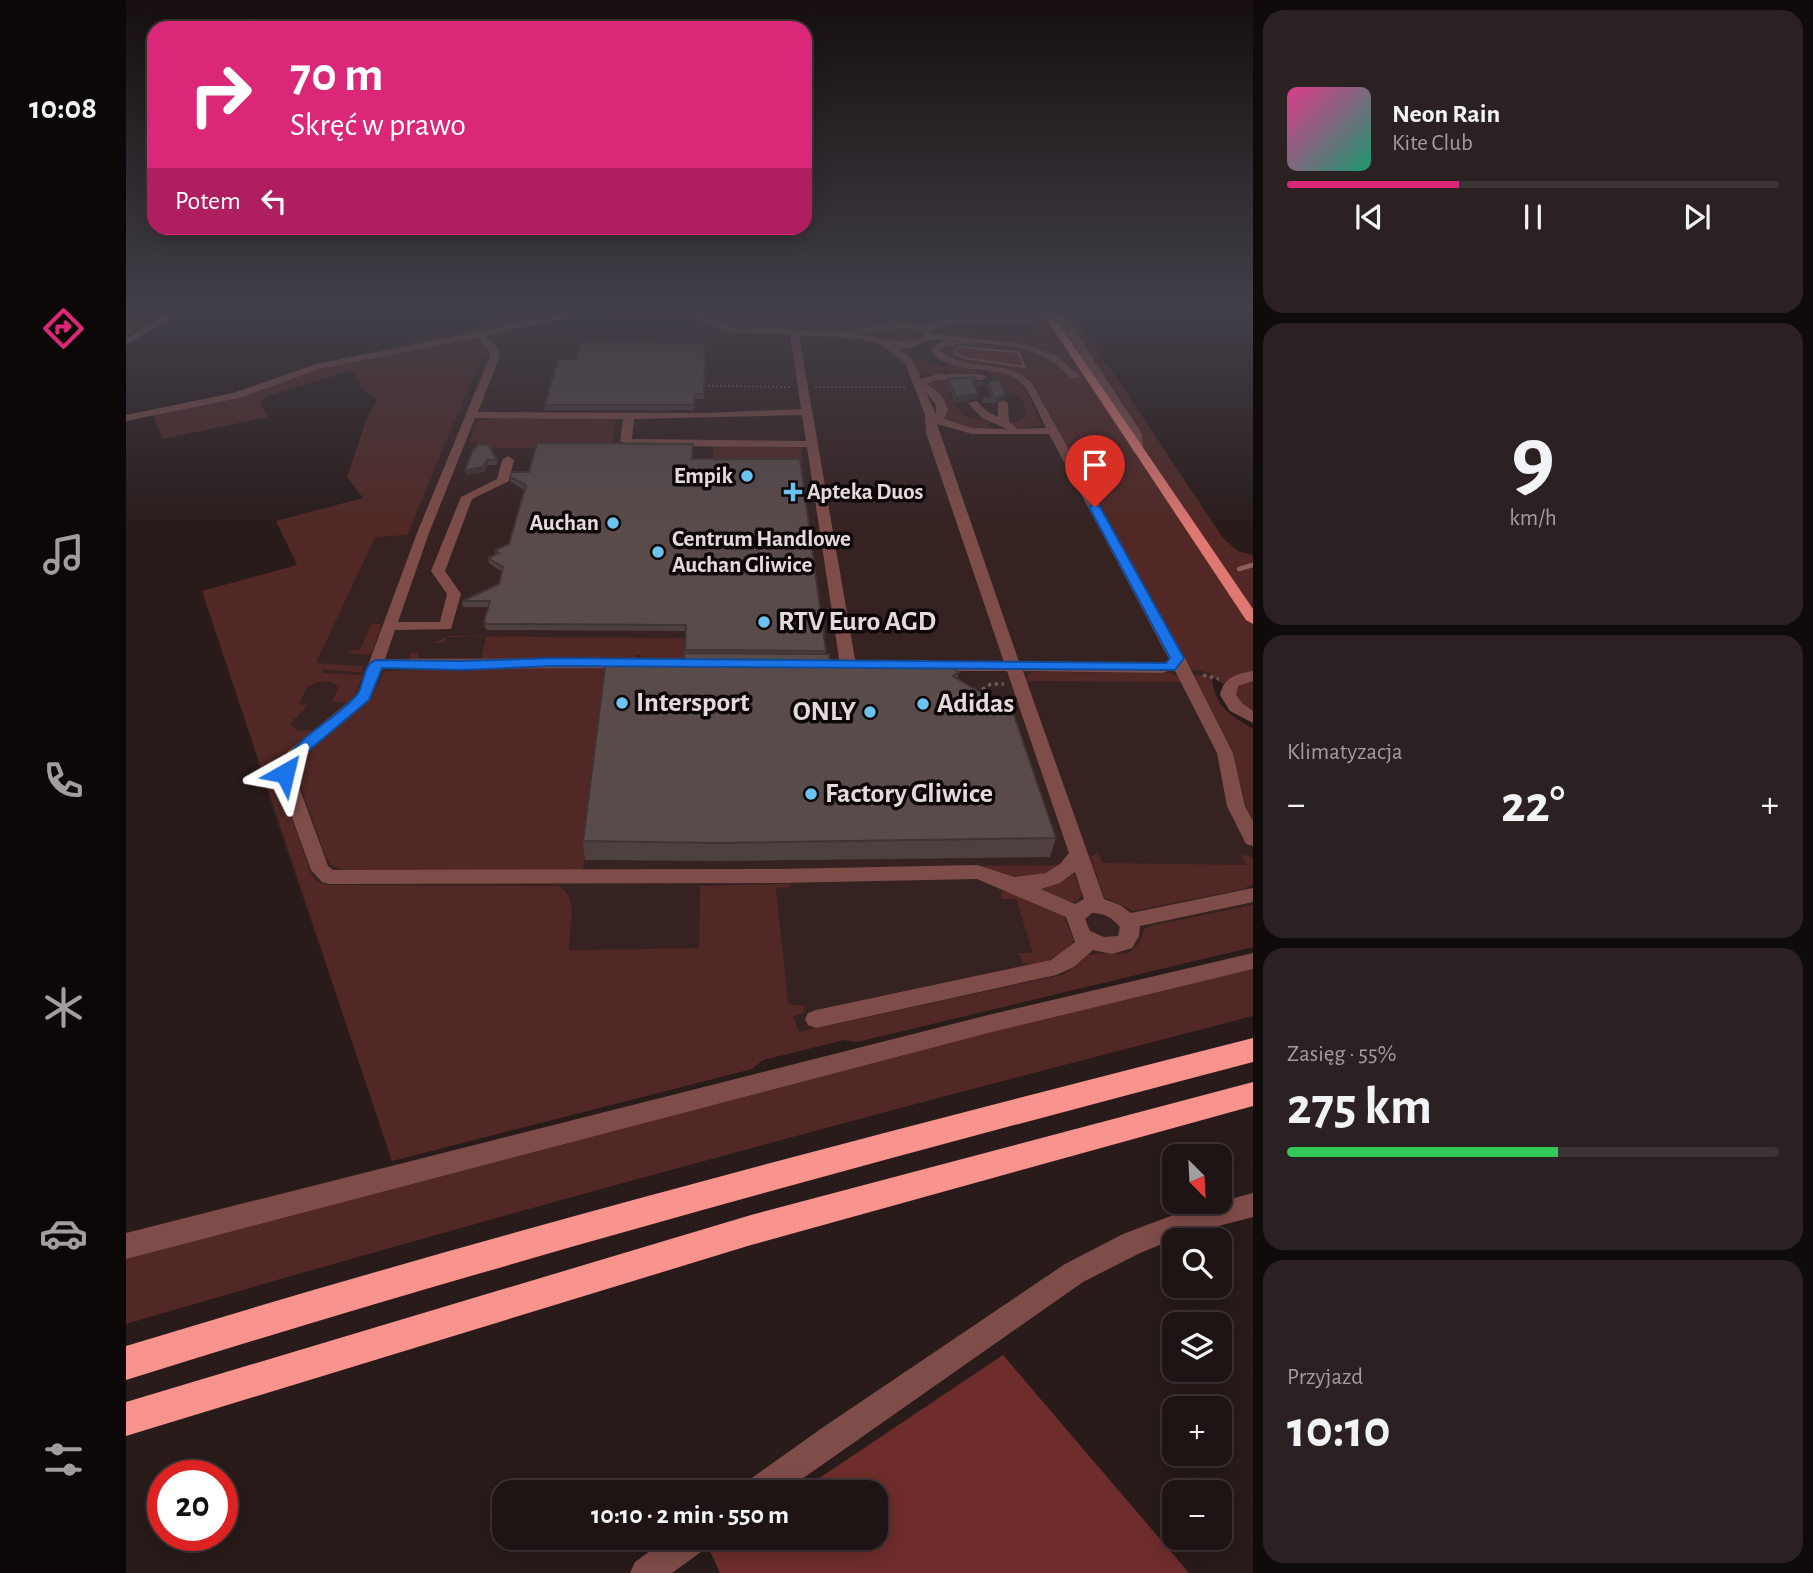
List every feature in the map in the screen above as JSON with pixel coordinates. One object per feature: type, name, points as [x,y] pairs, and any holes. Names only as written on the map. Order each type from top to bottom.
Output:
[{"type":"highway","points":[[126,1363],[483,1257],[770,1177],[1253,1050]]},
{"type":"highway","points":[[126,1419],[739,1234],[1253,1094]]},
{"type":"main road","points":[[1094,384],[1169,492],[1253,620]]},
{"type":"main road","points":[[1119,444],[1185,519]]},
{"type":"street","points":[[126,418],[236,396],[268,384]]},
{"type":"street","points":[[483,384],[423,533],[364,697],[294,755],[285,773],[320,870],[329,877],[779,876],[977,872],[1012,884],[1077,913]]},
{"type":"street","points":[[803,384],[848,665]]},
{"type":"street","points":[[917,384],[933,418],[932,433],[1096,905]]},
{"type":"street","points":[[1027,384],[1180,664],[1225,753],[1236,806],[1253,839]]},
{"type":"street","points":[[1105,384],[1136,434],[1139,452]]},
{"type":"street","points":[[973,403],[981,413],[1013,428],[1027,431]]},
{"type":"street","points":[[987,403],[998,420]]},
{"type":"street","points":[[977,431],[992,428],[998,420],[1003,403]]},
{"type":"street","points":[[470,415],[706,416],[806,412]]},
{"type":"street","points":[[629,416],[626,441],[631,443],[813,444]]},
{"type":"street","points":[[933,418],[953,429],[1053,431]]},
{"type":"street","points":[[391,626],[446,626],[454,594],[438,571],[467,497],[503,481],[508,460]]},
{"type":"street","points":[[376,664],[638,663]]},
{"type":"street","points":[[913,666],[1016,675],[1163,668],[1180,664]]},
{"type":"street","points":[[1253,676],[1236,678],[1231,683],[1228,695],[1236,707],[1253,718]]},
{"type":"street","points":[[1012,884],[1035,883],[1056,878],[1068,869],[1078,853]]},
{"type":"street","points":[[1127,921],[1253,895]]},
{"type":"street","points":[[1096,905],[1113,909],[1127,921],[1130,934],[1123,944],[1106,947],[1089,940],[1078,930],[1075,924],[1077,913],[1084,907],[1096,905]]},
{"type":"street","points":[[816,1019],[1056,967],[1067,961],[1089,940]]},
{"type":"street","points":[[126,1246],[988,1024],[1253,961]]},
{"type":"street","points":[[776,1480],[1074,1273],[1132,1243],[1184,1223],[1253,1205]]},
{"type":"street","points":[[646,1573],[678,1550]]},
{"type":"path","points":[[1180,664],[1231,683]]},
{"type":"path","points":[[972,696],[991,684],[1016,675]]},
{"type":"shaded area","points":[[275,384],[306,384],[269,396],[260,402],[268,417],[162,439],[153,415],[236,399]]},
{"type":"shaded area","points":[[360,384],[470,384],[407,535],[375,537],[316,663],[362,666],[364,673],[324,669],[322,673],[363,675],[355,695],[348,703],[332,702],[339,687],[335,684],[323,681],[307,687],[299,704],[307,705],[291,725],[297,730],[314,730],[275,764],[275,771],[312,876],[317,882],[328,885],[558,886],[565,891],[571,906],[569,950],[699,948],[700,886],[789,884],[791,887],[776,888],[788,1004],[805,1006],[803,1013],[793,1016],[799,1032],[1062,975],[1088,955],[1129,952],[1140,941],[1144,929],[1150,926],[1253,905],[1253,947],[857,1042],[844,1040],[763,1060],[752,1069],[392,1161],[202,591],[297,565],[276,521],[363,498],[347,477],[367,418],[377,400]]},
{"type":"shaded area","name":"Factory Gliwice","points":[[441,384],[1066,384],[1226,657],[1211,673],[1214,698],[1228,713],[1253,729],[1253,947],[857,1042],[844,1040],[763,1060],[752,1069],[392,1161],[257,763],[303,663]]},
{"type":"shaded area","points":[[930,384],[949,384],[952,392],[947,393],[959,411],[966,416],[988,422],[989,427],[966,428],[945,419],[942,398]]},
{"type":"shaded area","points":[[1022,384],[1042,425],[1019,428],[1011,423],[1026,417],[1025,405],[999,385]]},
{"type":"shaded area","points":[[1034,384],[1121,384],[1223,538],[1238,551],[1253,555],[1253,714],[1243,707],[1236,692],[1212,677],[1216,696],[1224,709],[1253,729],[1253,819],[1246,806],[1233,752],[1194,675],[1211,676],[1211,673],[1191,669]]},
{"type":"shaded area","points":[[522,417],[616,418],[612,445],[577,449],[467,448],[484,447],[485,443],[469,443],[477,422]]},
{"type":"shaded area","points":[[713,446],[801,446],[803,462],[713,462]]},
{"type":"shaded area","points":[[371,624],[381,624],[372,652],[366,655],[348,653],[349,650],[360,650]]},
{"type":"shaded area","points":[[449,636],[683,638],[683,641],[686,641],[685,659],[641,658],[641,655],[635,655],[635,658],[481,659],[486,637],[447,637],[444,643],[434,643]]},
{"type":"shaded area","points":[[410,653],[419,653],[418,658],[466,659],[409,658]]},
{"type":"shaded area","points":[[552,667],[937,671],[607,675],[583,871],[346,871],[331,865],[325,856],[296,773],[302,758],[369,701],[384,671]]},
{"type":"shaded area","points":[[1171,673],[1181,682],[1027,681],[1028,674]]},
{"type":"shaded area","points":[[1098,852],[1102,863],[1246,865],[1241,854],[1253,858],[1253,884],[1243,889],[1133,911],[1104,897],[1090,857]]},
{"type":"shaded area","points":[[1064,865],[1054,873],[1032,878],[974,866]]},
{"type":"shaded area","points":[[1074,874],[1082,893],[1078,901],[1069,902],[1042,889],[1060,883]]},
{"type":"shaded area","points":[[1007,890],[1063,915],[1074,941],[1045,962],[1023,963],[1018,953],[1033,953],[1016,899],[1001,899],[1001,893]]},
{"type":"shaded area","points":[[1253,966],[1253,1016],[688,1165],[126,1324],[126,1246]]},
{"type":"shaded area","points":[[1003,1355],[1162,1541],[1162,1550],[1169,1550],[1189,1573],[720,1573],[711,1550],[888,1550],[888,1480],[816,1480]]},
{"type":"building","points":[[551,384],[704,384],[704,394],[695,394],[694,405],[545,405]]},
{"type":"building","points":[[950,384],[974,384],[978,394],[956,397]]},
{"type":"building","points":[[989,384],[1002,384],[1006,393],[990,398],[993,394]]},
{"type":"building","name":"Centrum Handlowe Auchan Gliwice","points":[[537,443],[693,444],[692,459],[800,459],[826,651],[685,650],[686,625],[484,622],[490,601],[462,601],[499,584],[503,567],[488,558],[499,553],[495,550],[509,544],[526,485],[510,477],[512,472],[529,472]]},
{"type":"building","points":[[479,444],[489,445],[497,460],[487,460],[483,467],[465,470],[473,450]]},
{"type":"building","name":"Factory Gliwice","points":[[684,653],[829,654],[830,661],[943,663],[959,672],[953,676],[1013,712],[1056,838],[719,843],[583,841],[606,659],[684,660]]},
{"type":"waterway","points":[[1239,569],[1253,565]]},
{"type":"place","name":"Empik","points":[[747,476]]},
{"type":"place","name":"Apteka Duos","points":[[793,492]]},
{"type":"place","name":"Auchan","points":[[613,523]]},
{"type":"place","name":"Centrum Handlowe Auchan Gliwice","points":[[658,552]]},
{"type":"place","name":"RTV Euro AGD","points":[[764,622]]},
{"type":"place","name":"Intersport","points":[[622,703]]},
{"type":"place","name":"Adidas","points":[[923,704]]},
{"type":"place","name":"ONLY","points":[[870,712]]},
{"type":"place","name":"Factory Gliwice","points":[[811,794]]},
{"type":"route","points":[[285,773],[294,755],[364,697],[376,664],[553,662],[1170,667],[1177,658],[1095,507]]}]
